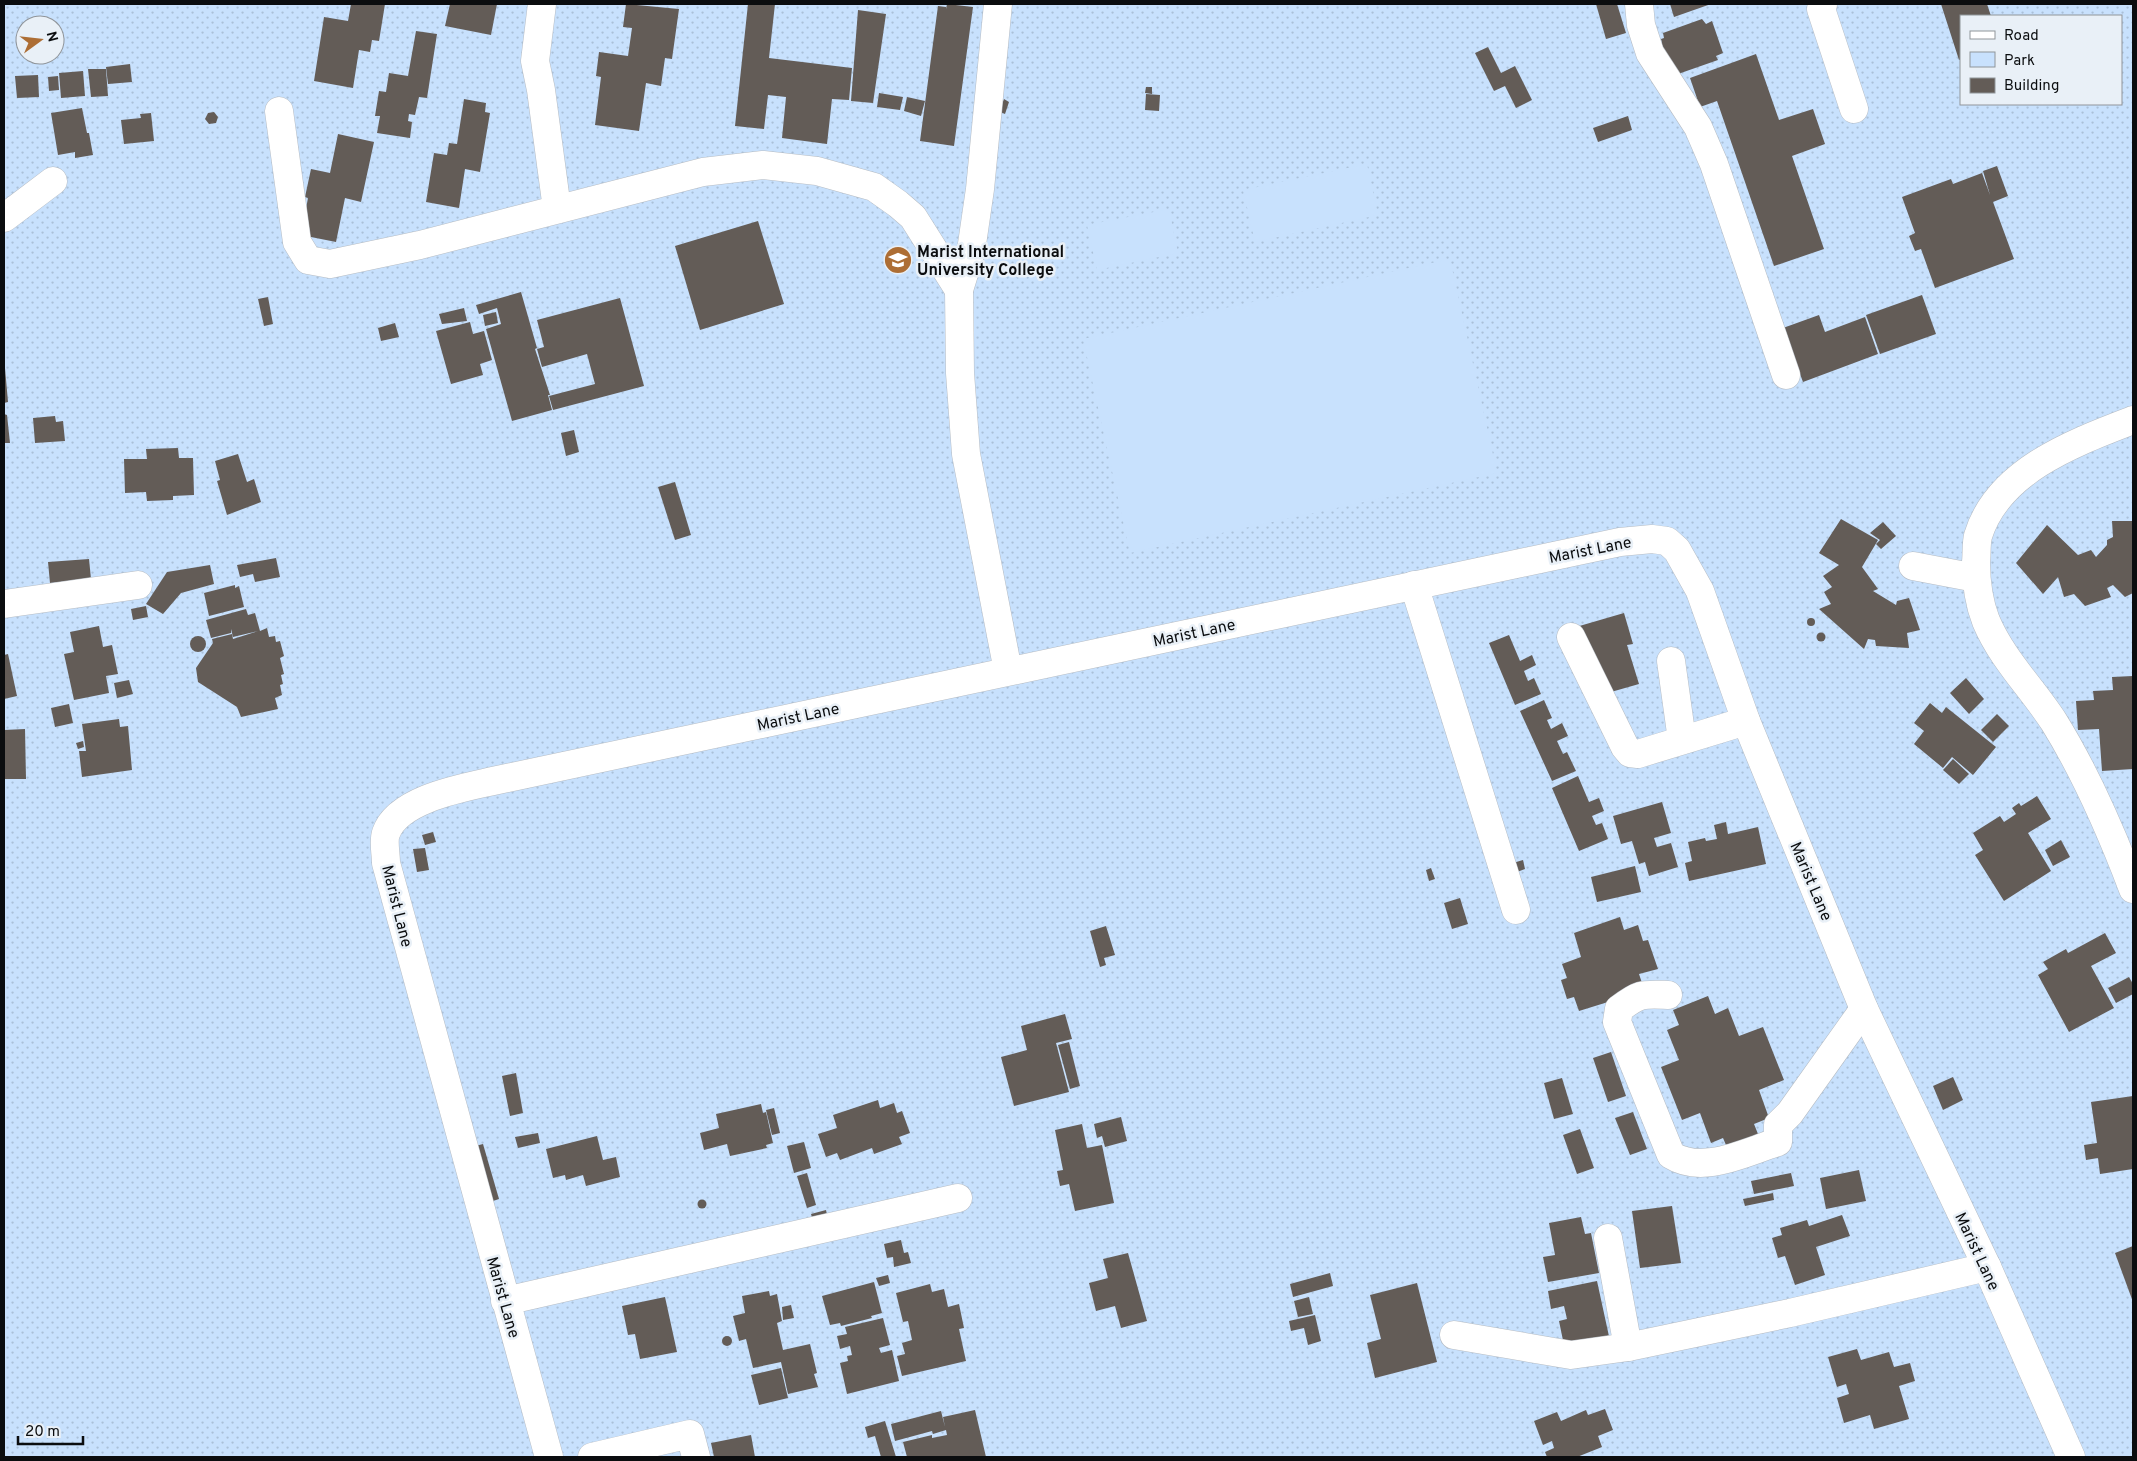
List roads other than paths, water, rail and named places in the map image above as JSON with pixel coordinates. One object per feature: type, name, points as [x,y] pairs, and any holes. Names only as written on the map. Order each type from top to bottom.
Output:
[{"type":"street","points":[[542,4],[535,61],[541,90],[557,209]]},
{"type":"street","points":[[998,4],[980,189],[971,251],[959,290],[960,373],[966,454],[1008,671]]},
{"type":"street","points":[[1639,4],[1641,25],[1650,53],[1698,127],[1714,164],[1786,375]]},
{"type":"street","points":[[1823,4],[1821,9],[1854,109]]},
{"type":"street","points":[[279,110],[297,242],[308,260],[330,264],[420,245],[703,172],[762,165],[817,171],[874,188],[913,217],[959,290]]},
{"type":"street","points":[[4,218],[53,181]]},
{"type":"street","points":[[2133,420],[2091,436],[2035,464],[2012,483],[1988,513],[1978,537],[1976,578],[1986,621],[2006,657],[2053,721],[2075,758],[2109,825],[2133,889]]},
{"type":"street","name":"Marist Lane","points":[[549,1457],[386,863],[386,834],[395,817],[436,794],[1414,585],[1620,542],[1652,539],[1667,541],[1678,550],[1700,592],[1746,721],[1864,1009],[1987,1267],[2071,1457]]},
{"type":"street","points":[[1913,566],[1976,578]]},
{"type":"street","points":[[4,604],[138,585]]},
{"type":"street","points":[[1414,585],[1516,910]]},
{"type":"street","points":[[1570,637],[1625,747],[1630,753],[1638,754],[1746,721]]},
{"type":"street","points":[[1671,661],[1682,740]]},
{"type":"street","points":[[1668,995],[1643,994],[1631,1000],[1619,1009],[1617,1022],[1671,1155],[1682,1162],[1709,1164],[1778,1142],[1778,1125],[1790,1113],[1864,1009]]},
{"type":"street","points":[[505,1301],[958,1198]]},
{"type":"street","points":[[1608,1238],[1628,1347]]},
{"type":"street","points":[[1454,1335],[1571,1355],[1628,1347],[1790,1313],[1987,1267]]},
{"type":"street","points":[[592,1457],[690,1434],[696,1457]]},
{"type":"place","name":"Marist International University College","points":[[898,260]]}]
